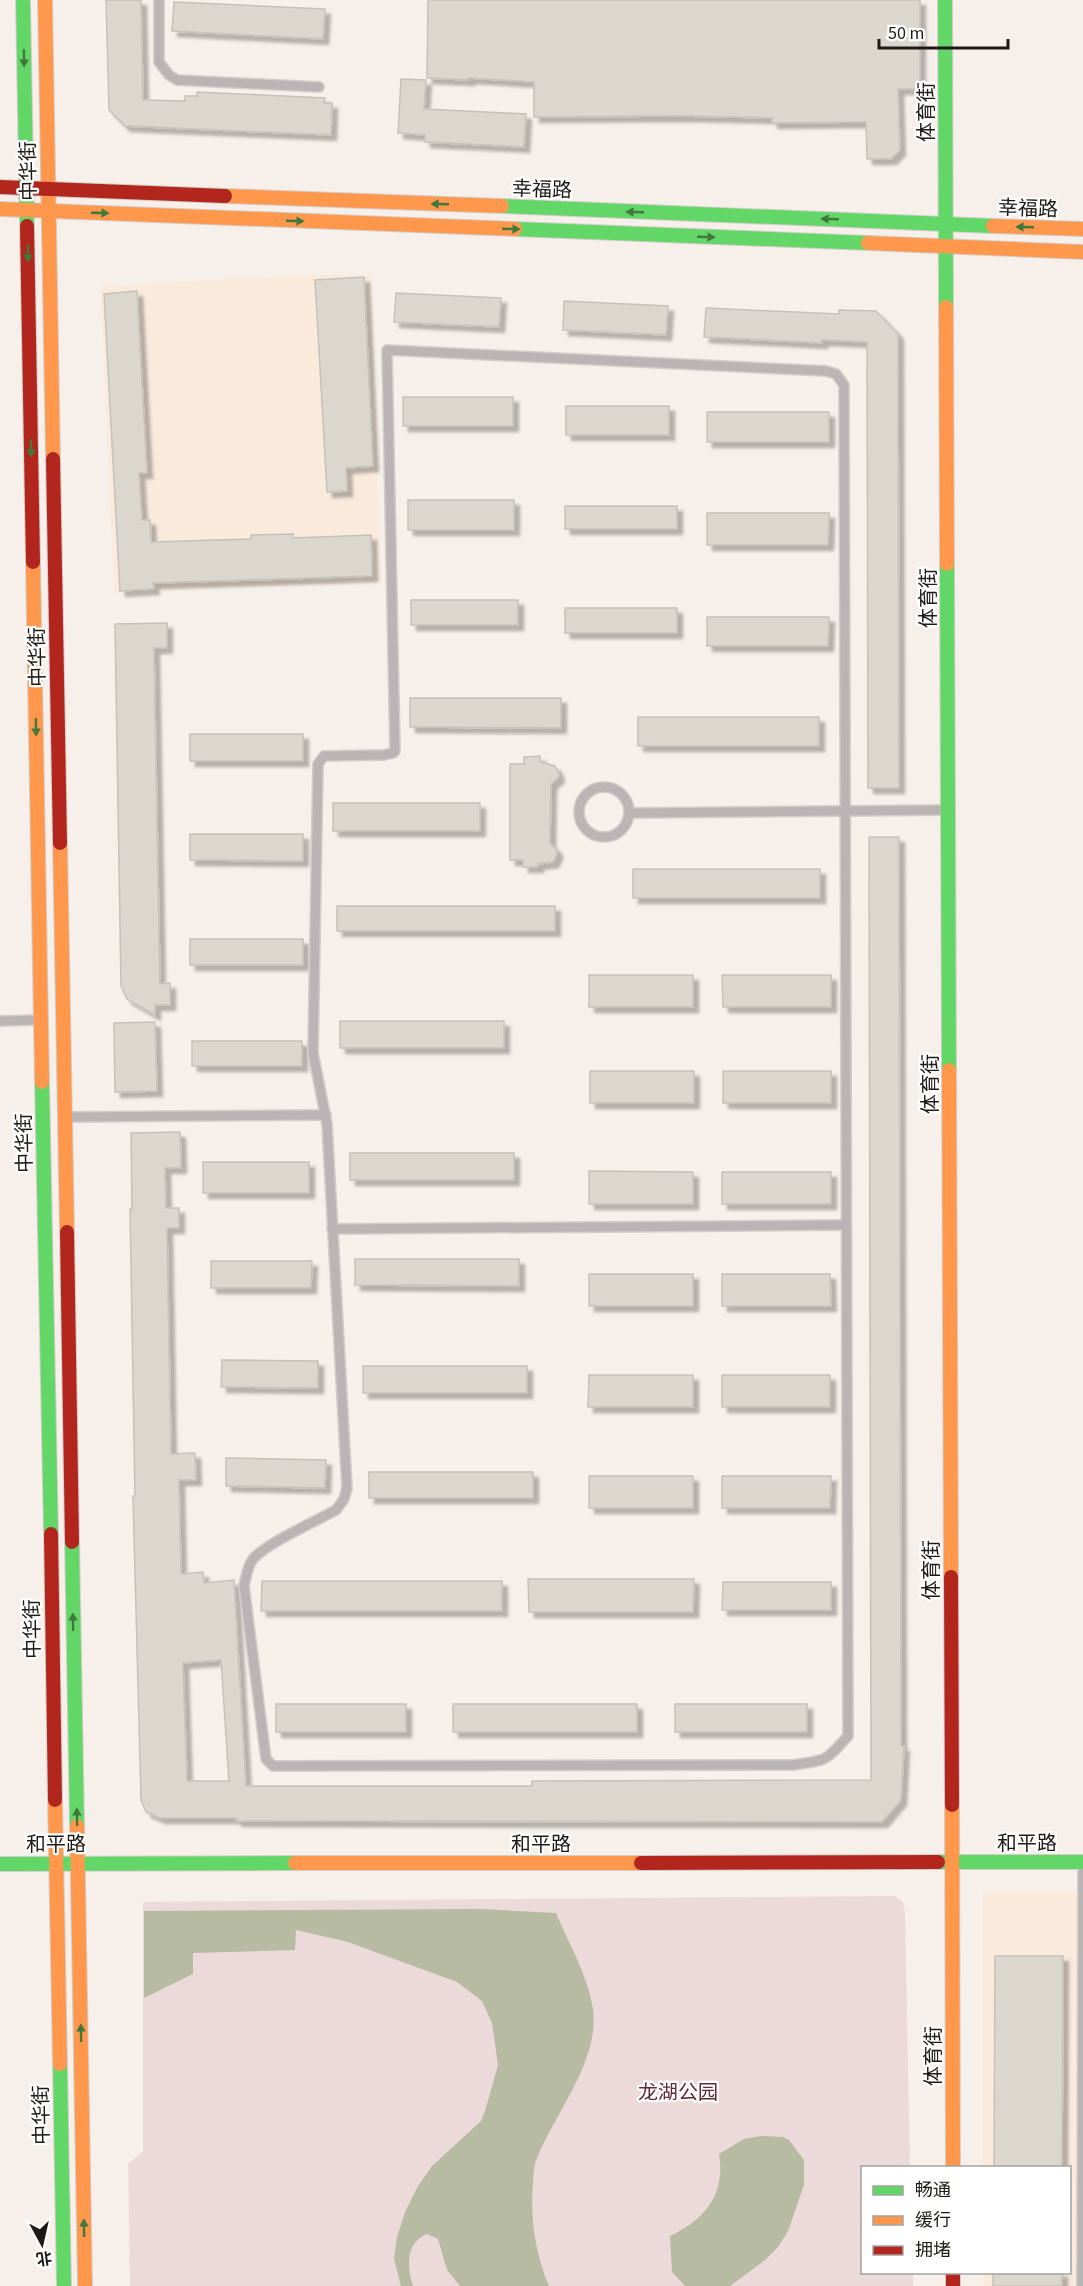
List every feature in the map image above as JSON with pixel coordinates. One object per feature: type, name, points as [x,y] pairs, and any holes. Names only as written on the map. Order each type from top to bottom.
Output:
[{"type":"street","name":"中华街","points":[[23,0],[64,2286]]},
{"type":"street","name":"中华街","points":[[45,0],[85,2286]]},
{"type":"street","name":"体育街","points":[[945,0],[953,2166]]},
{"type":"street","name":"幸福路","points":[[0,187],[1083,230]]},
{"type":"street","name":"幸福路","points":[[0,209],[1083,252]]},
{"type":"street","name":"和平路","points":[[0,1864],[1083,1862]]},
{"type":"lane","points":[[159,0],[159,62],[169,75],[177,80],[319,87]]},
{"type":"lane","points":[[387,350],[826,371],[836,374],[844,385],[845,811],[848,1736],[828,1758],[793,1765],[273,1766],[266,1759],[244,1586],[248,1567],[253,1559],[265,1549],[336,1510],[344,1499],[347,1488],[326,1115],[313,1053],[318,764],[324,756],[393,753],[396,743],[387,350]]},
{"type":"lane","points":[[602,787],[612,788],[624,796],[630,813],[622,830],[607,836],[598,836],[584,826],[579,810],[586,794],[602,787]]},
{"type":"lane","points":[[630,813],[948,810]]},
{"type":"lane","points":[[0,1021],[41,1020]]},
{"type":"lane","points":[[64,1117],[326,1115]]},
{"type":"lane","points":[[332,1229],[846,1225]]},
{"type":"lane","points":[[1082,2286],[1083,1862]]},
{"type":"shaded area","points":[[297,275],[371,275],[381,581],[114,593],[101,286]]},
{"type":"shaded area","points":[[1083,1891],[1083,2286],[984,2286],[984,2274],[1071,2274],[1071,2166],[983,2166],[983,1892]]},
{"type":"shaded area","points":[[482,1909],[556,1913],[583,1972],[591,1997],[593,2029],[589,2049],[573,2088],[535,2163],[532,2195],[533,2226],[543,2271],[549,2286],[460,2286],[447,2270],[438,2239],[427,2234],[420,2238],[411,2249],[409,2264],[413,2286],[401,2286],[394,2259],[397,2237],[405,2212],[418,2186],[432,2166],[481,2121],[485,2111],[498,2065],[492,2023],[482,2001],[457,1982],[348,1942],[296,1930],[295,1950],[193,1953],[193,1974],[144,1998],[144,1911]]},
{"type":"shaded area","points":[[761,2136],[783,2137],[789,2140],[804,2160],[804,2185],[788,2231],[778,2247],[764,2261],[730,2286],[685,2286],[672,2272],[670,2236],[693,2222],[710,2204],[719,2181],[719,2154],[744,2139]]},
{"type":"green space","name":"龙湖公园","points":[[895,1896],[903,1902],[905,1912],[910,2166],[861,2166],[861,2274],[913,2274],[913,2286],[130,2286],[128,2164],[143,2151],[143,1902]]},
{"type":"building","points":[[106,0],[141,0],[143,100],[185,101],[185,96],[197,96],[197,92],[325,98],[324,103],[332,103],[331,135],[125,126],[109,110]]},
{"type":"building","points":[[428,0],[920,0],[920,89],[898,89],[900,150],[891,159],[867,159],[866,122],[772,123],[772,118],[681,116],[534,117],[534,82],[427,78]]},
{"type":"building","points":[[174,2],[325,9],[323,39],[172,31]]},
{"type":"building","points":[[401,79],[426,80],[424,109],[526,114],[524,147],[425,142],[425,135],[398,133]]},
{"type":"building","points":[[364,277],[373,466],[346,468],[347,491],[327,492],[315,280]]},
{"type":"building","points":[[137,291],[147,473],[139,473],[142,520],[150,520],[151,542],[251,539],[251,535],[293,534],[293,538],[371,535],[372,576],[153,583],[154,589],[120,591],[104,294]]},
{"type":"building","points":[[396,293],[501,298],[499,327],[394,322]]},
{"type":"building","points":[[564,301],[668,306],[666,335],[563,330]]},
{"type":"building","points":[[706,308],[839,314],[839,310],[876,311],[898,334],[899,788],[868,788],[867,342],[822,340],[822,343],[704,337]]},
{"type":"building","points":[[403,397],[513,397],[513,426],[403,426]]},
{"type":"building","points":[[566,406],[669,406],[669,435],[566,435]]},
{"type":"building","points":[[707,412],[829,412],[829,442],[707,442]]},
{"type":"building","points":[[408,500],[514,500],[514,530],[408,530]]},
{"type":"building","points":[[565,506],[677,506],[677,529],[565,529]]},
{"type":"building","points":[[707,513],[829,513],[828,545],[707,545]]},
{"type":"building","points":[[411,600],[518,600],[518,625],[411,625]]},
{"type":"building","points":[[565,608],[677,608],[677,633],[565,633]]},
{"type":"building","points":[[707,617],[829,617],[828,646],[707,646]]},
{"type":"building","points":[[167,623],[167,648],[154,648],[160,984],[170,983],[170,1005],[155,1005],[155,1015],[127,999],[121,986],[115,624]]},
{"type":"building","points":[[410,698],[561,698],[561,728],[410,727]]},
{"type":"building","points":[[638,717],[819,717],[819,746],[638,746]]},
{"type":"building","points":[[190,734],[303,734],[303,761],[190,761]]},
{"type":"building","points":[[540,756],[540,762],[555,766],[559,774],[551,784],[550,843],[557,850],[557,854],[553,862],[538,864],[538,867],[523,867],[523,860],[510,860],[510,764],[524,764],[524,757]]},
{"type":"building","points":[[333,803],[480,803],[480,831],[333,831]]},
{"type":"building","points":[[190,834],[303,834],[303,861],[190,860]]},
{"type":"building","points":[[869,837],[899,837],[901,1746],[904,1746],[901,1800],[882,1822],[236,1821],[236,1818],[160,1818],[146,1812],[141,1800],[133,1496],[135,1496],[130,1209],[132,1209],[131,1133],[180,1132],[181,1168],[165,1168],[166,1208],[179,1208],[179,1228],[167,1228],[171,1454],[195,1453],[196,1480],[179,1480],[181,1574],[203,1572],[204,1583],[234,1580],[246,1786],[532,1786],[532,1781],[871,1780]],"holes":[[[221,1660],[229,1781],[187,1781],[183,1663]]]},
{"type":"building","points":[[633,869],[820,869],[820,898],[633,898]]},
{"type":"building","points":[[337,906],[555,906],[555,931],[337,931]]},
{"type":"building","points":[[190,939],[303,939],[303,965],[190,965]]},
{"type":"building","points":[[589,975],[693,975],[693,1007],[589,1007]]},
{"type":"building","points":[[722,975],[831,975],[831,1007],[723,1007]]},
{"type":"building","points":[[340,1021],[504,1021],[504,1048],[340,1048]]},
{"type":"building","points":[[155,1022],[157,1091],[115,1092],[114,1023]]},
{"type":"building","points":[[192,1041],[302,1041],[302,1066],[192,1066]]},
{"type":"building","points":[[590,1071],[694,1071],[694,1103],[590,1103]]},
{"type":"building","points":[[723,1071],[831,1071],[831,1103],[723,1103]]},
{"type":"building","points":[[350,1153],[514,1153],[514,1180],[350,1180]]},
{"type":"building","points":[[203,1162],[309,1162],[309,1193],[203,1193]]},
{"type":"building","points":[[589,1171],[693,1172],[693,1204],[589,1204]]},
{"type":"building","points":[[722,1172],[831,1172],[831,1204],[722,1204]]},
{"type":"building","points":[[355,1259],[519,1259],[519,1286],[355,1285]]},
{"type":"building","points":[[211,1261],[312,1261],[311,1288],[211,1288]]},
{"type":"building","points":[[589,1274],[693,1274],[693,1306],[589,1306]]},
{"type":"building","points":[[722,1274],[830,1274],[831,1306],[722,1306]]},
{"type":"building","points":[[222,1360],[318,1361],[318,1388],[221,1387]]},
{"type":"building","points":[[363,1366],[527,1366],[527,1393],[363,1393]]},
{"type":"building","points":[[589,1375],[693,1375],[693,1407],[588,1407]]},
{"type":"building","points":[[722,1375],[830,1375],[830,1407],[722,1407]]},
{"type":"building","points":[[226,1458],[326,1460],[325,1488],[226,1486]]},
{"type":"building","points":[[369,1472],[533,1472],[533,1498],[369,1498]]},
{"type":"building","points":[[589,1476],[693,1476],[693,1508],[589,1508]]},
{"type":"building","points":[[722,1476],[831,1476],[830,1508],[722,1508]]},
{"type":"building","points":[[528,1579],[694,1579],[693,1612],[529,1612]]},
{"type":"building","points":[[262,1581],[502,1581],[502,1611],[261,1611]]},
{"type":"building","points":[[723,1582],[831,1582],[831,1610],[722,1610]]},
{"type":"building","points":[[276,1704],[406,1704],[406,1732],[276,1732]]},
{"type":"building","points":[[453,1704],[637,1704],[637,1732],[453,1732]]},
{"type":"building","points":[[675,1704],[807,1704],[807,1732],[675,1732]]},
{"type":"building","points":[[995,1956],[1063,1956],[1062,2166],[994,2166]]},
{"type":"building","points":[[993,2274],[1062,2274],[1062,2286],[993,2286]]},
{"type":"traffic: fast","points":[[23,0],[27,226]]},
{"type":"traffic: fast","points":[[945,0],[946,307]]},
{"type":"traffic: fast","points":[[502,206],[993,226]]},
{"type":"traffic: fast","points":[[515,229],[868,243]]},
{"type":"traffic: fast","points":[[947,564],[949,1070]]},
{"type":"traffic: fast","points":[[42,1082],[51,1534]]},
{"type":"traffic: fast","points":[[72,1542],[77,1826]]},
{"type":"traffic: fast","points":[[938,1862],[1083,1862]]},
{"type":"traffic: fast","points":[[0,1864],[295,1863]]},
{"type":"traffic: fast","points":[[60,2064],[64,2286]]},
{"type":"traffic: slow","points":[[45,0],[53,459]]},
{"type":"traffic: slow","points":[[225,196],[502,206]]},
{"type":"traffic: slow","points":[[0,209],[515,229]]},
{"type":"traffic: slow","points":[[993,226],[1083,229]]},
{"type":"traffic: slow","points":[[868,243],[1083,252]]},
{"type":"traffic: slow","points":[[946,307],[947,564]]},
{"type":"traffic: slow","points":[[33,562],[42,1082]]},
{"type":"traffic: slow","points":[[60,843],[67,1232]]},
{"type":"traffic: slow","points":[[949,1070],[951,1577]]},
{"type":"traffic: slow","points":[[55,1800],[60,2064]]},
{"type":"traffic: slow","points":[[952,1805],[953,2166]]},
{"type":"traffic: slow","points":[[77,1826],[85,2286]]},
{"type":"traffic: slow","points":[[295,1863],[641,1863]]},
{"type":"traffic: jam","points":[[0,187],[225,196]]},
{"type":"traffic: jam","points":[[27,226],[33,562]]},
{"type":"traffic: jam","points":[[53,459],[60,843]]},
{"type":"traffic: jam","points":[[67,1232],[72,1542]]},
{"type":"traffic: jam","points":[[51,1534],[55,1800]]},
{"type":"traffic: jam","points":[[951,1577],[952,1805]]},
{"type":"traffic: jam","points":[[641,1863],[938,1862]]},
{"type":"traffic: jam","points":[[953,2274],[953,2286]]}]
